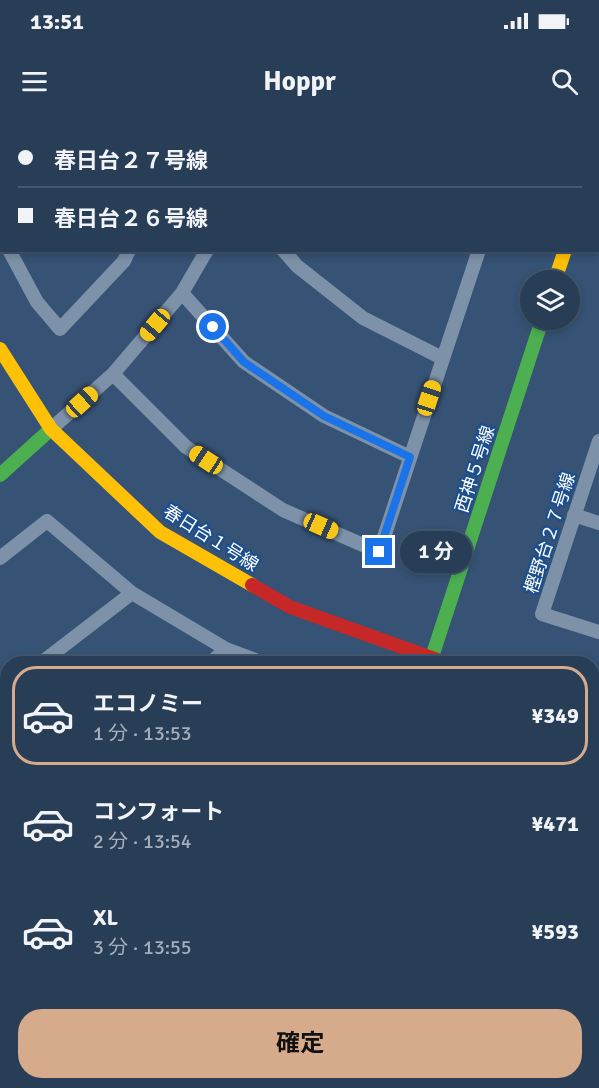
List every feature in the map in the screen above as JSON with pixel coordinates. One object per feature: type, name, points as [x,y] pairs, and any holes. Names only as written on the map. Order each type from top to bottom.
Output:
[{"type":"street","points":[[10,252],[37,302],[60,329],[124,261],[128,252]]},
{"type":"street","points":[[0,475],[113,374],[182,293],[206,252]]},
{"type":"street","points":[[285,252],[297,266],[363,318],[442,358]]},
{"type":"street","points":[[113,374],[186,447],[283,510],[379,552],[478,252]]},
{"type":"street","points":[[558,270],[564,252]]},
{"type":"street","points":[[182,293],[244,362],[324,416],[410,457]]},
{"type":"street","name":"西神５号線","points":[[433,656],[539,330]]},
{"type":"street","name":"春日台１号線","points":[[0,349],[51,429],[160,531],[290,607],[418,656]]},
{"type":"street","name":"樫野台２７号線","points":[[599,441],[542,614],[599,632]]},
{"type":"street","points":[[574,515],[599,523]]},
{"type":"street","points":[[0,558],[47,521],[132,592],[226,650],[243,656]]},
{"type":"street","points":[[50,656],[132,592]]},
{"type":"street","points":[[219,656],[226,650]]},
{"type":"traffic: fast","points":[[432,656],[539,330]]},
{"type":"traffic: fast","points":[[0,475],[51,429]]},
{"type":"traffic: slow","points":[[558,270],[564,252]]},
{"type":"traffic: slow","points":[[0,349],[51,429],[160,532],[252,585]]},
{"type":"traffic: jam","points":[[252,585],[290,607],[426,656]]},
{"type":"route","points":[[213,327],[244,362],[324,416],[410,457],[379,552]]}]
